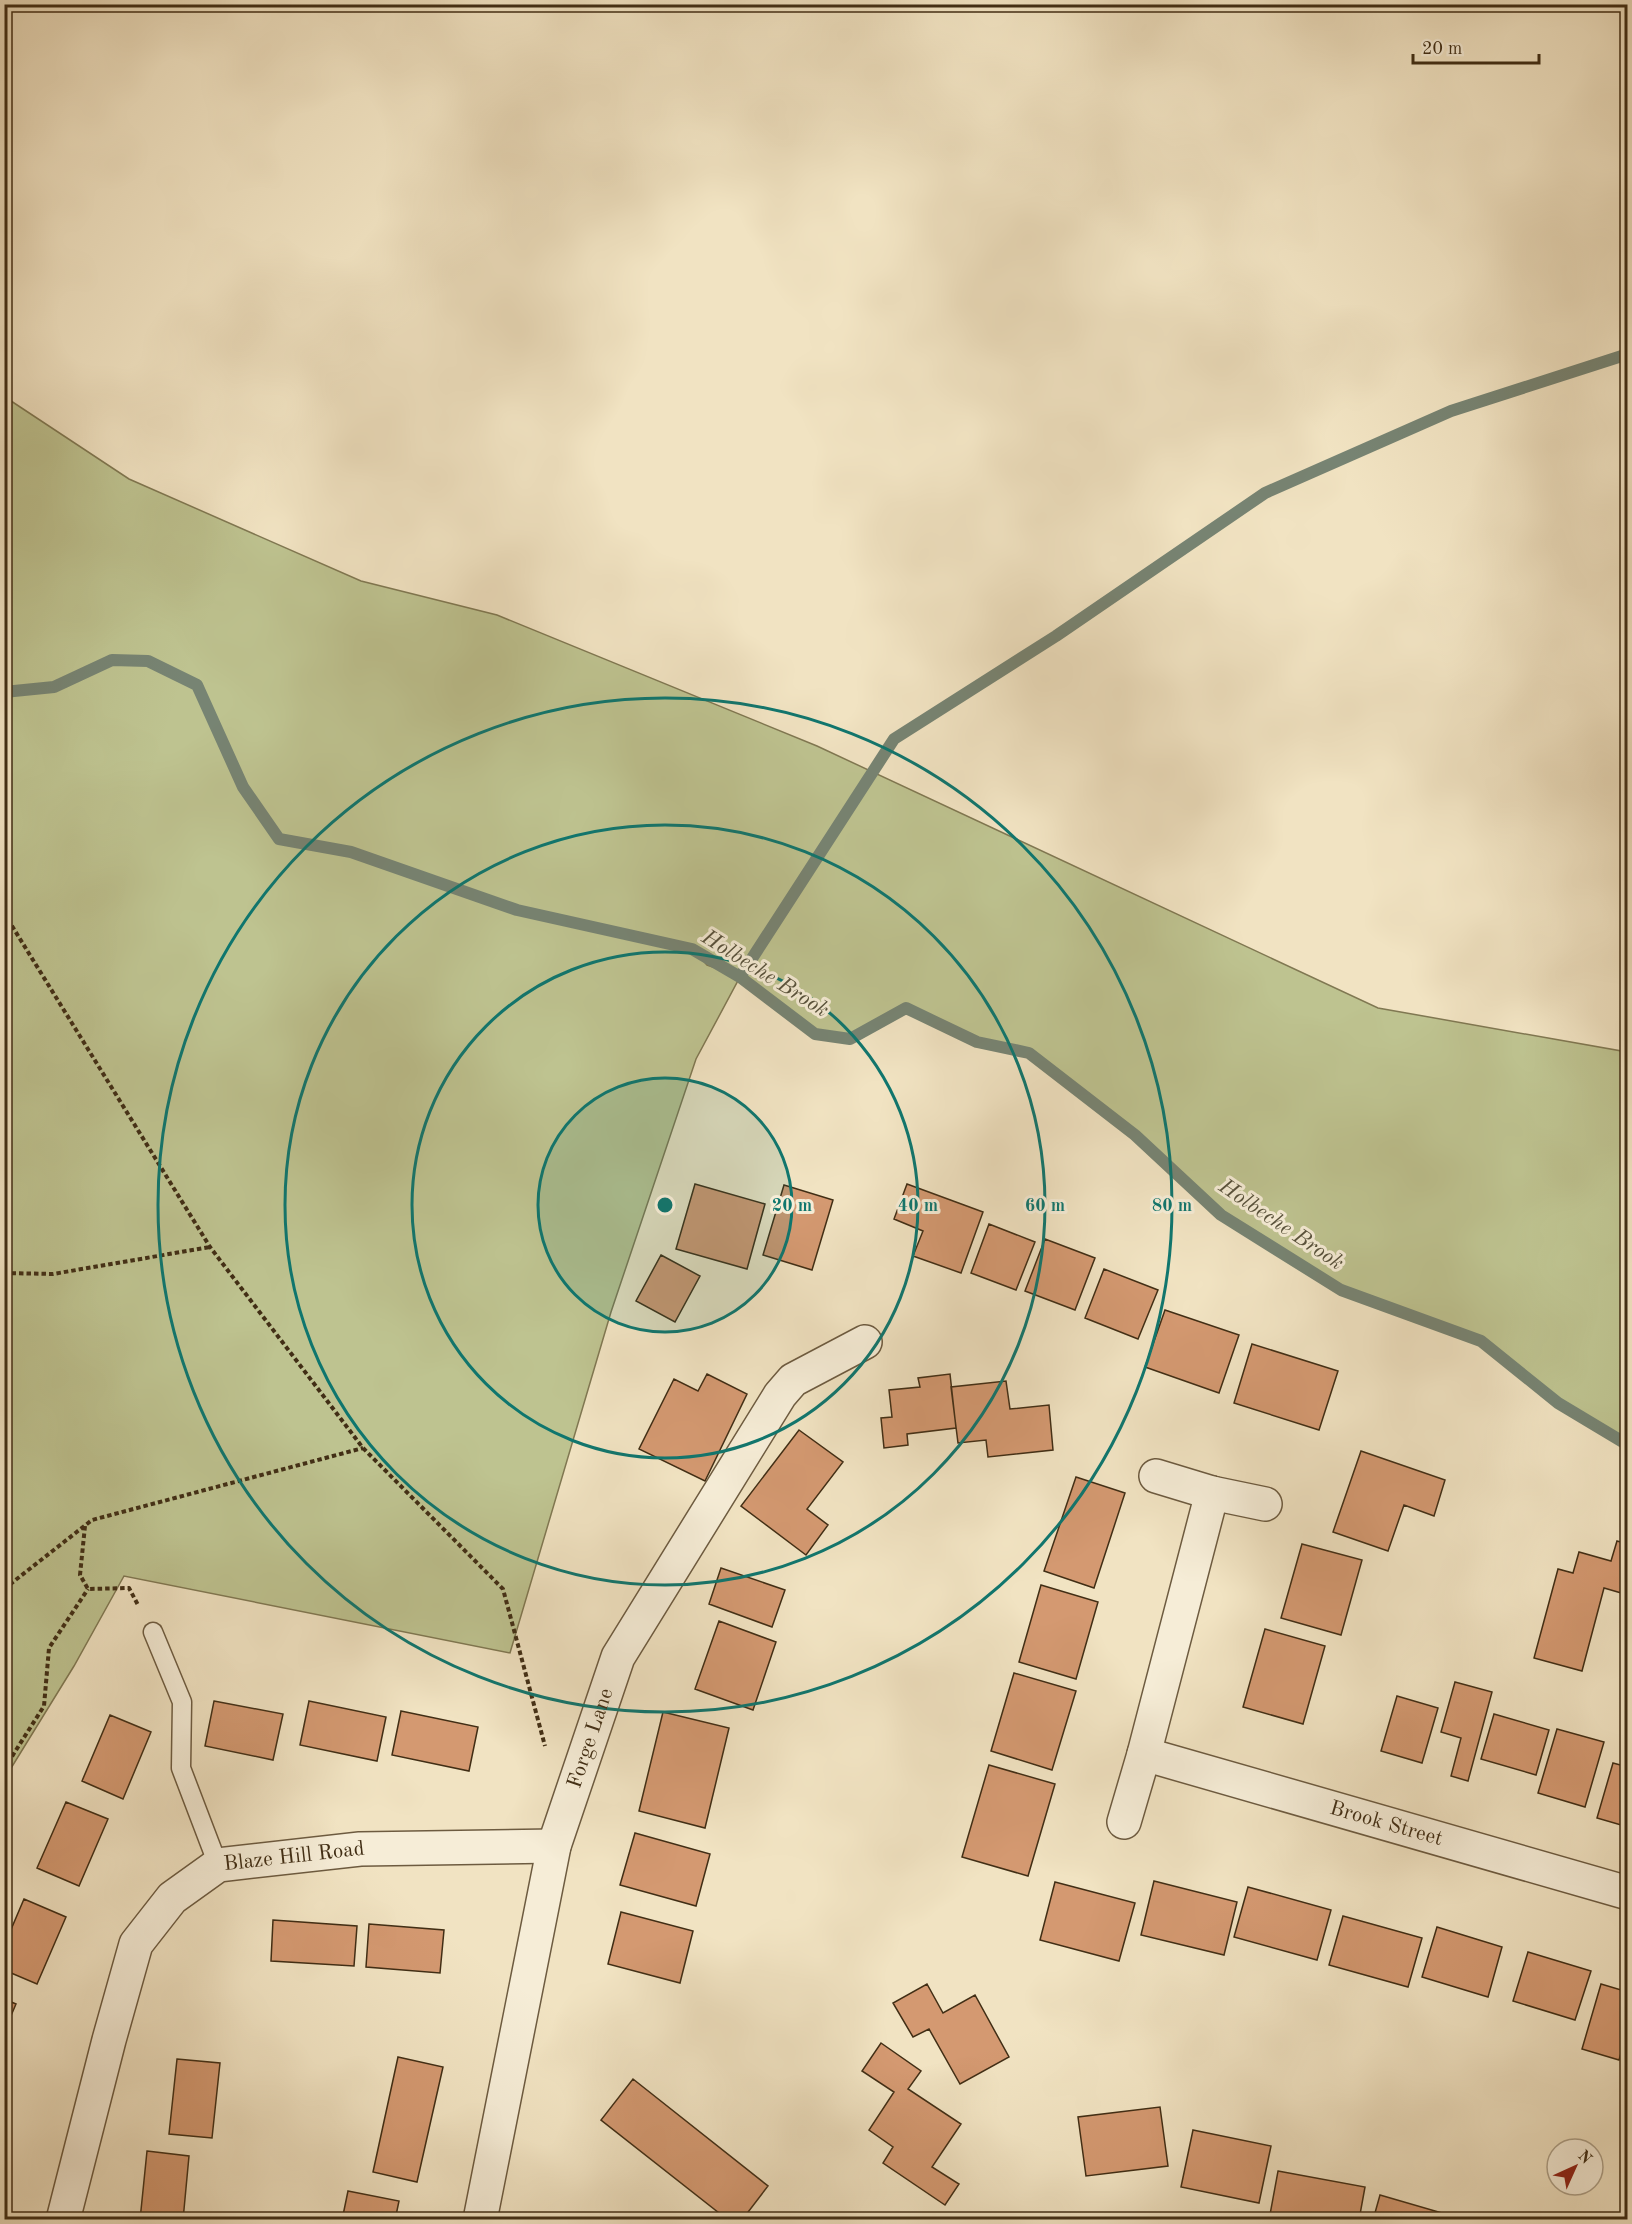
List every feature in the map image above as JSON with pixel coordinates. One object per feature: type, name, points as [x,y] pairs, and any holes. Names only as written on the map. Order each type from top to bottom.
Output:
[{"type":"street","name":"Forge Lane","points":[[480,2220],[554,1846],[618,1658],[773,1405],[793,1380],[866,1342]]},
{"type":"street","points":[[1156,1476],[1212,1493],[1265,1504]]},
{"type":"street","points":[[1124,1822],[1212,1493]]},
{"type":"street","name":"Brook Street","points":[[1144,1754],[1628,1893]]},
{"type":"street","name":"Blaze Hill Road","points":[[63,2220],[136,1944],[172,1899],[218,1865],[360,1849],[554,1846]]},
{"type":"lane","points":[[153,1632],[182,1702],[181,1768],[218,1865]]},
{"type":"path","points":[[4,913],[210,1247],[363,1448],[503,1589],[546,1748]]},
{"type":"path","points":[[4,1273],[53,1274],[210,1247]]},
{"type":"path","points":[[4,1589],[92,1520],[363,1448]]},
{"type":"path","points":[[85,1526],[80,1575],[88,1589]]},
{"type":"path","points":[[88,1589],[129,1588],[153,1632]]},
{"type":"path","points":[[4,1769],[44,1706],[49,1648],[88,1589]]},
{"type":"green space","points":[[5,397],[129,479],[361,581],[497,615],[817,746],[1378,1008],[1627,1052],[1627,1445],[1558,1403],[1481,1341],[1341,1290],[1221,1215],[1135,1135],[1029,1053],[977,1042],[906,1008],[850,1039],[815,1034],[740,977],[696,1059],[611,1312],[510,1653],[124,1576],[74,1666],[5,1778]],"holes":[[[695,951],[736,974],[707,965]]]},
{"type":"building","points":[[695,1184],[765,1204],[747,1269],[676,1249]]},
{"type":"building","points":[[907,1184],[983,1212],[961,1273],[913,1256],[923,1231],[894,1219]]},
{"type":"building","points":[[784,1185],[833,1200],[812,1270],[763,1255]]},
{"type":"building","points":[[989,1224],[1035,1242],[1016,1290],[971,1273]]},
{"type":"building","points":[[1045,1239],[1095,1258],[1075,1310],[1025,1291]]},
{"type":"building","points":[[661,1255],[700,1276],[675,1322],[636,1301]]},
{"type":"building","points":[[1104,1269],[1158,1290],[1138,1339],[1085,1318]]},
{"type":"building","points":[[1165,1310],[1239,1335],[1219,1393],[1145,1367]]},
{"type":"building","points":[[1252,1344],[1338,1371],[1319,1430],[1234,1403]]},
{"type":"building","points":[[707,1374],[747,1394],[705,1481],[639,1449],[674,1379],[698,1391]]},
{"type":"building","points":[[950,1374],[956,1428],[907,1434],[908,1445],[884,1448],[881,1418],[892,1417],[889,1390],[920,1387],[918,1378]]},
{"type":"building","points":[[1006,1381],[1010,1409],[1049,1405],[1053,1450],[988,1457],[986,1440],[958,1443],[951,1387]]},
{"type":"building","points":[[799,1430],[843,1462],[807,1509],[828,1525],[806,1555],[741,1506]]},
{"type":"building","points":[[1361,1451],[1445,1480],[1434,1516],[1404,1505],[1388,1551],[1333,1532]]},
{"type":"building","points":[[1076,1477],[1125,1493],[1094,1588],[1044,1571]]},
{"type":"building","points":[[1617,1541],[1628,1544],[1628,1595],[1604,1588],[1582,1671],[1534,1658],[1558,1569],[1573,1573],[1579,1552],[1611,1561]]},
{"type":"building","points":[[1302,1544],[1362,1560],[1341,1635],[1281,1618]]},
{"type":"building","points":[[721,1568],[785,1590],[772,1627],[709,1604]]},
{"type":"building","points":[[1041,1585],[1098,1602],[1076,1679],[1019,1662]]},
{"type":"building","points":[[719,1621],[776,1642],[753,1710],[695,1689]]},
{"type":"building","points":[[1265,1629],[1325,1646],[1303,1724],[1243,1707]]},
{"type":"building","points":[[1014,1673],[1076,1691],[1052,1770],[991,1751]]},
{"type":"building","points":[[1455,1682],[1492,1692],[1468,1781],[1451,1776],[1461,1738],[1441,1732]]},
{"type":"building","points":[[1397,1696],[1438,1708],[1422,1763],[1381,1751]]},
{"type":"building","points":[[214,1701],[283,1714],[273,1760],[205,1746]]},
{"type":"building","points":[[309,1701],[386,1717],[377,1761],[300,1745]]},
{"type":"building","points":[[401,1711],[478,1727],[469,1771],[392,1755]]},
{"type":"building","points":[[663,1712],[729,1728],[705,1828],[639,1811]]},
{"type":"building","points":[[1494,1714],[1549,1730],[1536,1775],[1481,1759]]},
{"type":"building","points":[[110,1715],[151,1732],[123,1799],[82,1781]]},
{"type":"building","points":[[1557,1729],[1604,1742],[1585,1807],[1538,1793]]},
{"type":"building","points":[[1613,1763],[1628,1767],[1628,1827],[1597,1818]]},
{"type":"building","points":[[989,1765],[1055,1784],[1028,1876],[962,1857]]},
{"type":"building","points":[[66,1802],[108,1819],[79,1886],[37,1868]]},
{"type":"building","points":[[635,1833],[710,1854],[696,1906],[620,1885]]},
{"type":"building","points":[[1154,1881],[1237,1902],[1224,1955],[1141,1935]]},
{"type":"building","points":[[1055,1882],[1135,1903],[1119,1961],[1040,1940]]},
{"type":"building","points":[[1248,1887],[1331,1910],[1317,1960],[1234,1937]]},
{"type":"building","points":[[24,1899],[66,1917],[37,1984],[4,1970],[4,1946]]},
{"type":"building","points":[[621,1912],[693,1931],[680,1983],[608,1964]]},
{"type":"building","points":[[1343,1916],[1422,1938],[1408,1987],[1329,1965]]},
{"type":"building","points":[[273,1920],[357,1926],[354,1966],[271,1961]]},
{"type":"building","points":[[369,1924],[444,1930],[440,1973],[366,1967]]},
{"type":"building","points":[[1437,1927],[1502,1947],[1488,1997],[1422,1977]]},
{"type":"building","points":[[1528,1952],[1591,1971],[1575,2020],[1513,2001]]},
{"type":"building","points":[[927,1984],[943,2013],[975,1995],[1009,2057],[960,2084],[929,2029],[913,2037],[893,2003]]},
{"type":"building","points":[[1601,1984],[1628,1992],[1628,2029],[1619,2060],[1582,2049]]},
{"type":"building","points":[[4,1999],[16,2004],[4,2032]]},
{"type":"building","points":[[881,2043],[921,2071],[908,2089],[961,2124],[932,2167],[959,2184],[945,2205],[883,2163],[893,2147],[869,2130],[894,2092],[862,2071]]},
{"type":"building","points":[[398,2057],[443,2067],[417,2182],[373,2172]]},
{"type":"building","points":[[177,2059],[220,2063],[212,2138],[169,2134]]},
{"type":"building","points":[[633,2079],[768,2186],[742,2220],[728,2220],[601,2120]]},
{"type":"building","points":[[1160,2107],[1168,2166],[1086,2176],[1078,2117]]},
{"type":"building","points":[[1193,2130],[1271,2146],[1259,2203],[1181,2187]]},
{"type":"building","points":[[147,2151],[189,2156],[183,2220],[140,2220]]},
{"type":"building","points":[[1278,2171],[1365,2187],[1359,2220],[1269,2220]]},
{"type":"building","points":[[348,2191],[399,2201],[395,2220],[342,2220]]},
{"type":"building","points":[[1380,2195],[1442,2213],[1440,2220],[1373,2220]]},
{"type":"waterway","points":[[740,977],[894,739],[1056,636],[1265,493],[1451,411],[1628,354]]},
{"type":"waterway","name":"Holbeche Brook","points":[[4,692],[54,687],[112,660],[148,661],[197,685],[243,787],[279,839],[351,852],[517,910],[692,949],[740,977],[815,1034],[850,1039],[906,1008],[977,1042],[1029,1053],[1135,1135],[1221,1215],[1341,1290],[1481,1341],[1558,1403],[1628,1445]]}]
